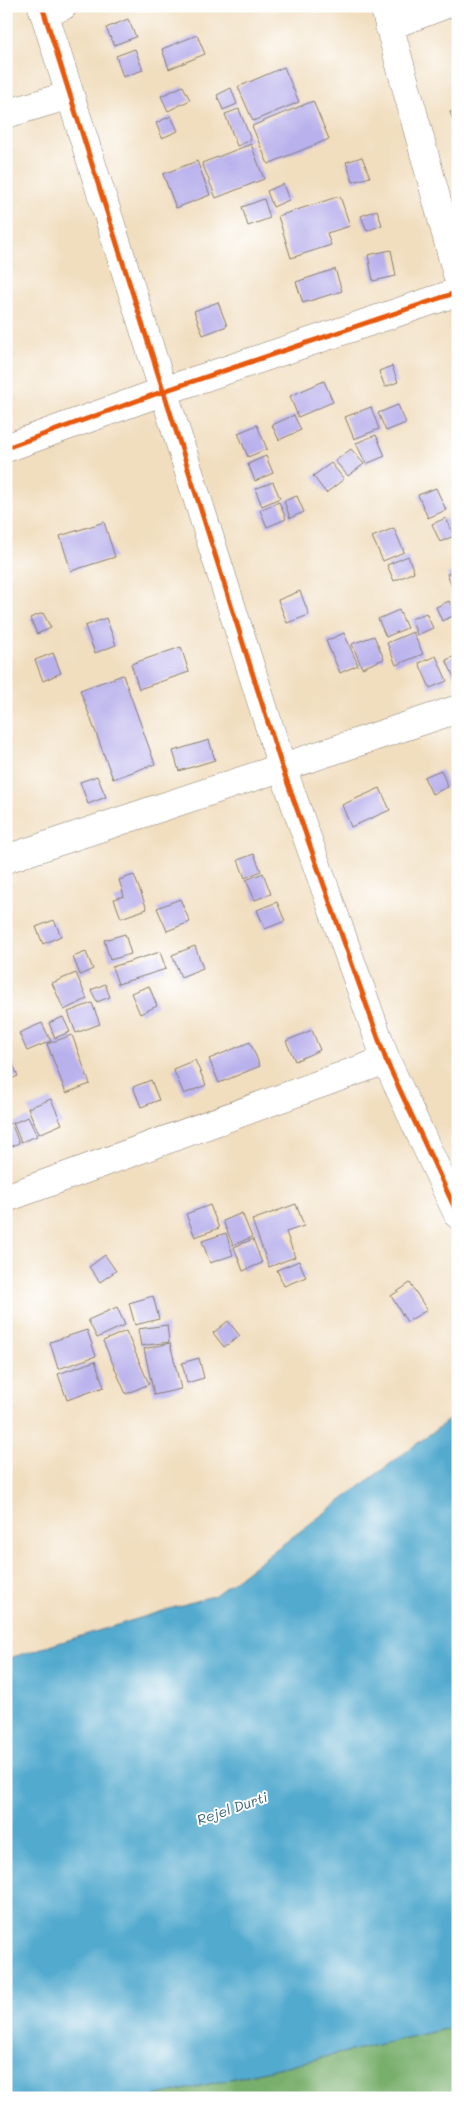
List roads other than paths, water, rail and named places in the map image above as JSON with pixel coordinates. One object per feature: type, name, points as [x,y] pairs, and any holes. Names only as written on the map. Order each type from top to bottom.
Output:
[{"type":"street","points":[[442,6],[386,16],[458,278]]},
{"type":"street","points":[[50,8],[70,95],[282,767],[386,1060],[458,1215]]},
{"type":"street","points":[[6,114],[70,95]]},
{"type":"street","points":[[6,448],[164,391],[458,292]]},
{"type":"street","points":[[6,859],[458,708]]},
{"type":"street","points":[[6,1198],[386,1060]]},
{"type":"water","name":"Rejel Durti","points":[[458,1413],[458,2026],[149,2098],[6,2098],[6,1659],[215,1595]]}]
